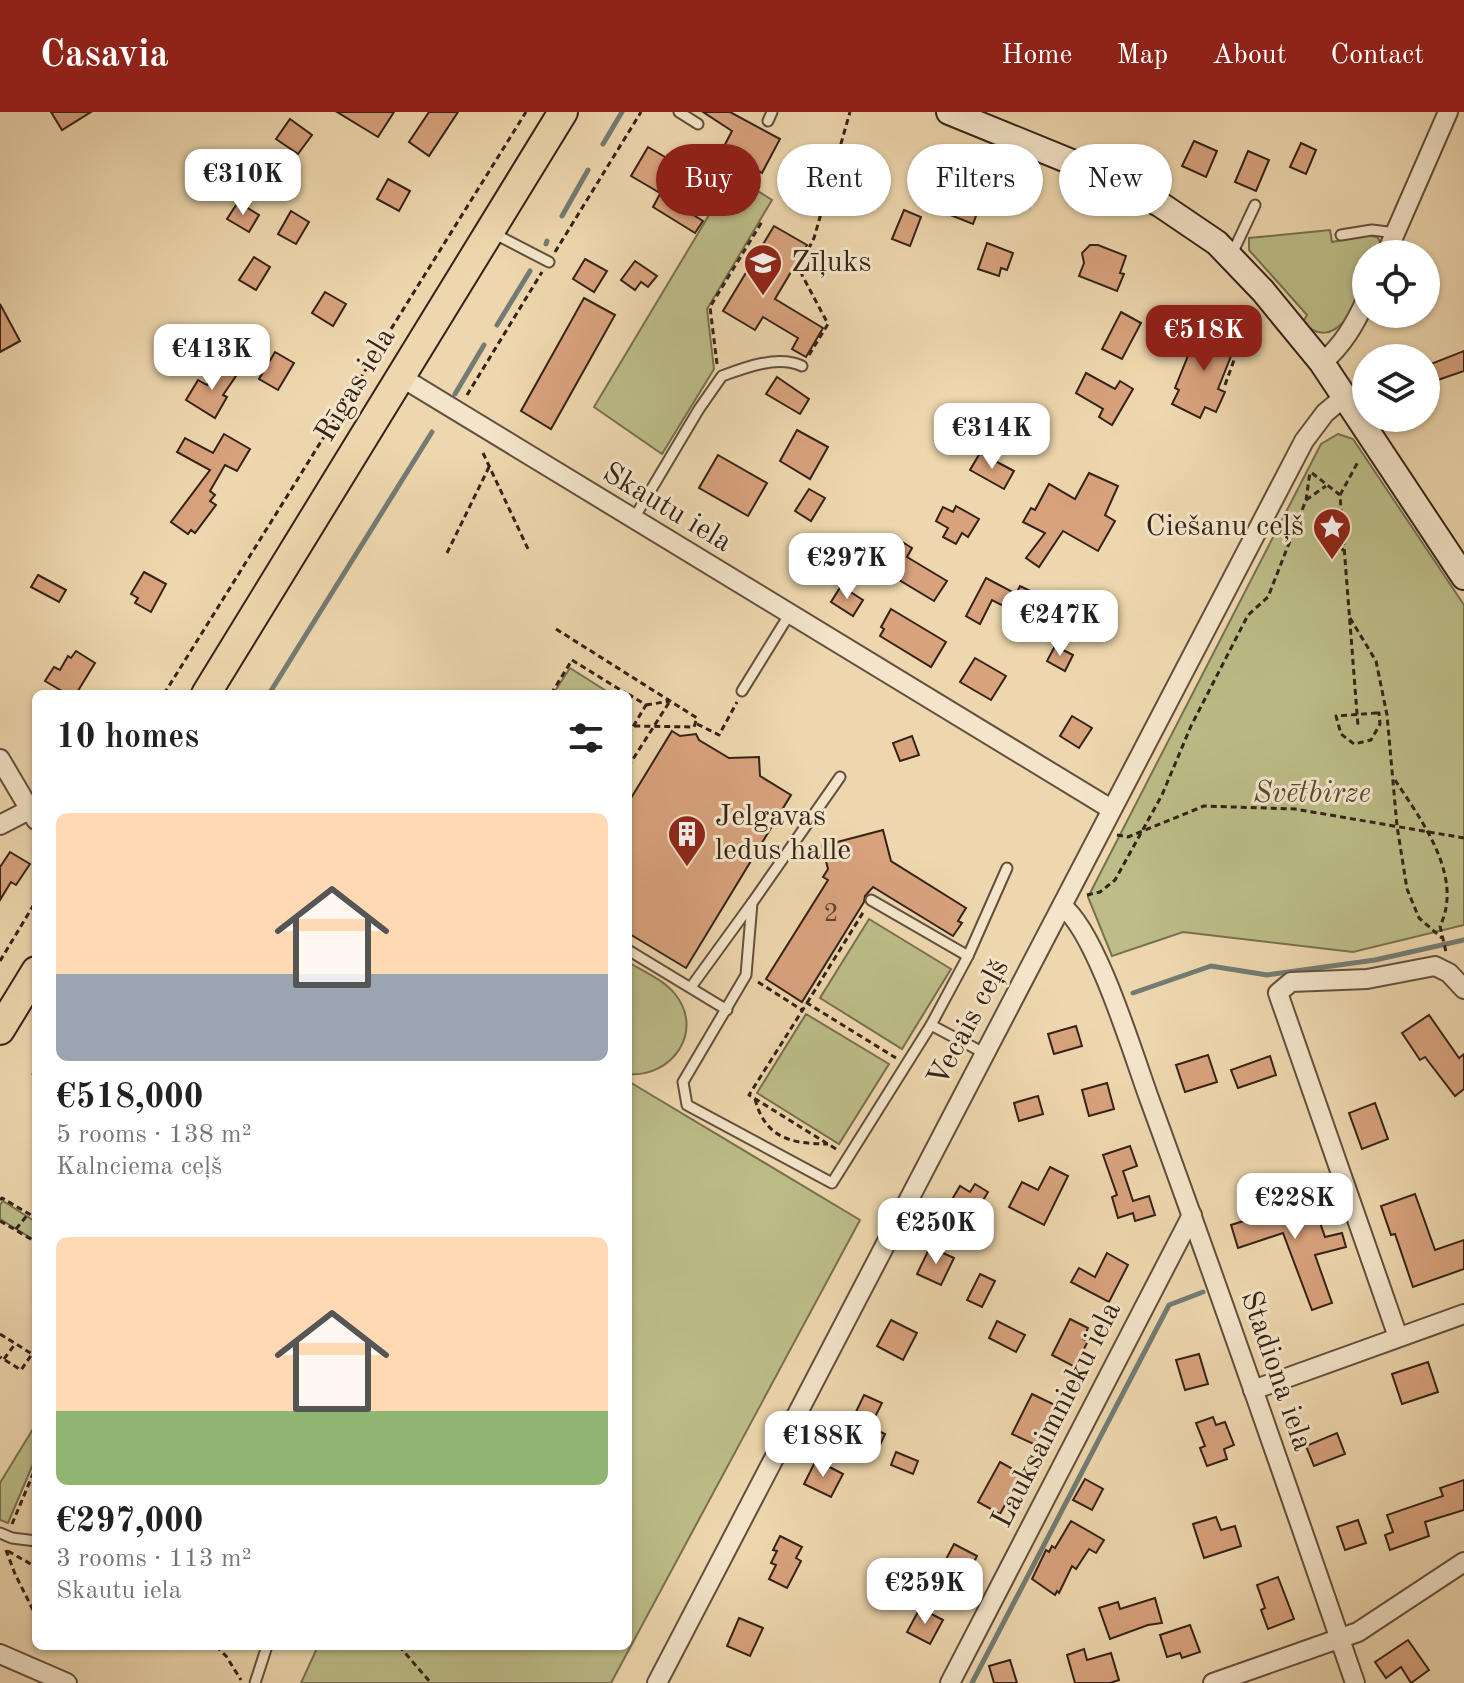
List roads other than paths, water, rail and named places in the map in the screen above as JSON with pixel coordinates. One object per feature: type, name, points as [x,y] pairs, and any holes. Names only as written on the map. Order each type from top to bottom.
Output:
[{"type":"main road","name":"Rīgas iela","points":[[208,690],[563,112]]},
{"type":"main road","points":[[949,112],[1111,178],[1161,205],[1217,243],[1263,291],[1322,363],[1464,577]]},
{"type":"main road","points":[[0,1030],[32,978]]},
{"type":"street","points":[[1393,240],[1448,112]]},
{"type":"street","points":[[1322,363],[1336,352],[1353,328]]},
{"type":"street","name":"Skautu iela","points":[[401,377],[1111,809]]},
{"type":"street","name":"Vecais ceļš","points":[[657,1683],[1297,454],[1325,413],[1343,398]]},
{"type":"street","points":[[0,759],[32,813]]},
{"type":"street","points":[[0,825],[32,815]]},
{"type":"street","name":"Stadiona iela","points":[[1063,903],[1082,926],[1113,1001],[1192,1215],[1355,1683]]},
{"type":"street","points":[[1398,1337],[1278,993],[1291,982],[1367,979],[1435,966],[1449,973],[1464,989]]},
{"type":"street","name":"Lauksaimnieku iela","points":[[950,1683],[1192,1215]]},
{"type":"street","points":[[1253,1390],[1464,1314]]},
{"type":"street","points":[[1213,1683],[1340,1640],[1389,1613],[1464,1562]]},
{"type":"street","points":[[0,1654],[67,1683]]},
{"type":"lane","points":[[679,112],[698,124]]},
{"type":"lane","points":[[1230,257],[1255,205]]},
{"type":"lane","points":[[1341,235],[1372,230],[1396,233]]},
{"type":"lane","points":[[490,232],[549,262]]},
{"type":"lane","points":[[633,520],[719,379],[763,364],[791,361],[802,366]]},
{"type":"lane","points":[[742,691],[789,615]]},
{"type":"lane","points":[[691,987],[840,777]]},
{"type":"lane","points":[[752,903],[746,975],[683,1082],[687,1105],[832,1183],[931,1025],[968,956],[1007,868]]},
{"type":"lane","points":[[871,900],[968,956]]},
{"type":"lane","points":[[632,952],[727,1010]]},
{"type":"lane","points":[[931,1025],[984,1053]]},
{"type":"lane","points":[[0,1533],[32,1540]]},
{"type":"lane","points":[[255,1683],[266,1650]]},
{"type":"waterway","points":[[603,144],[622,112]]},
{"type":"waterway","points":[[562,216],[588,170]]},
{"type":"waterway","points":[[497,325],[530,271]]},
{"type":"waterway","points":[[455,394],[484,345]]},
{"type":"waterway","points":[[271,690],[432,432]]},
{"type":"waterway","points":[[1133,993],[1211,966],[1267,975],[1375,960],[1464,940]]},
{"type":"waterway","points":[[972,1683],[1169,1305],[1203,1292]]},
{"type":"place","name":"Zīļuks","points":[[763,297]]},
{"type":"place","name":"Ciešanu ceļš","points":[[1332,561]]},
{"type":"place","name":"Jelgavas ledus halle","points":[[687,868]]},
{"type":"park label","name":"Svētbirze","points":[[1312,794]]}]
